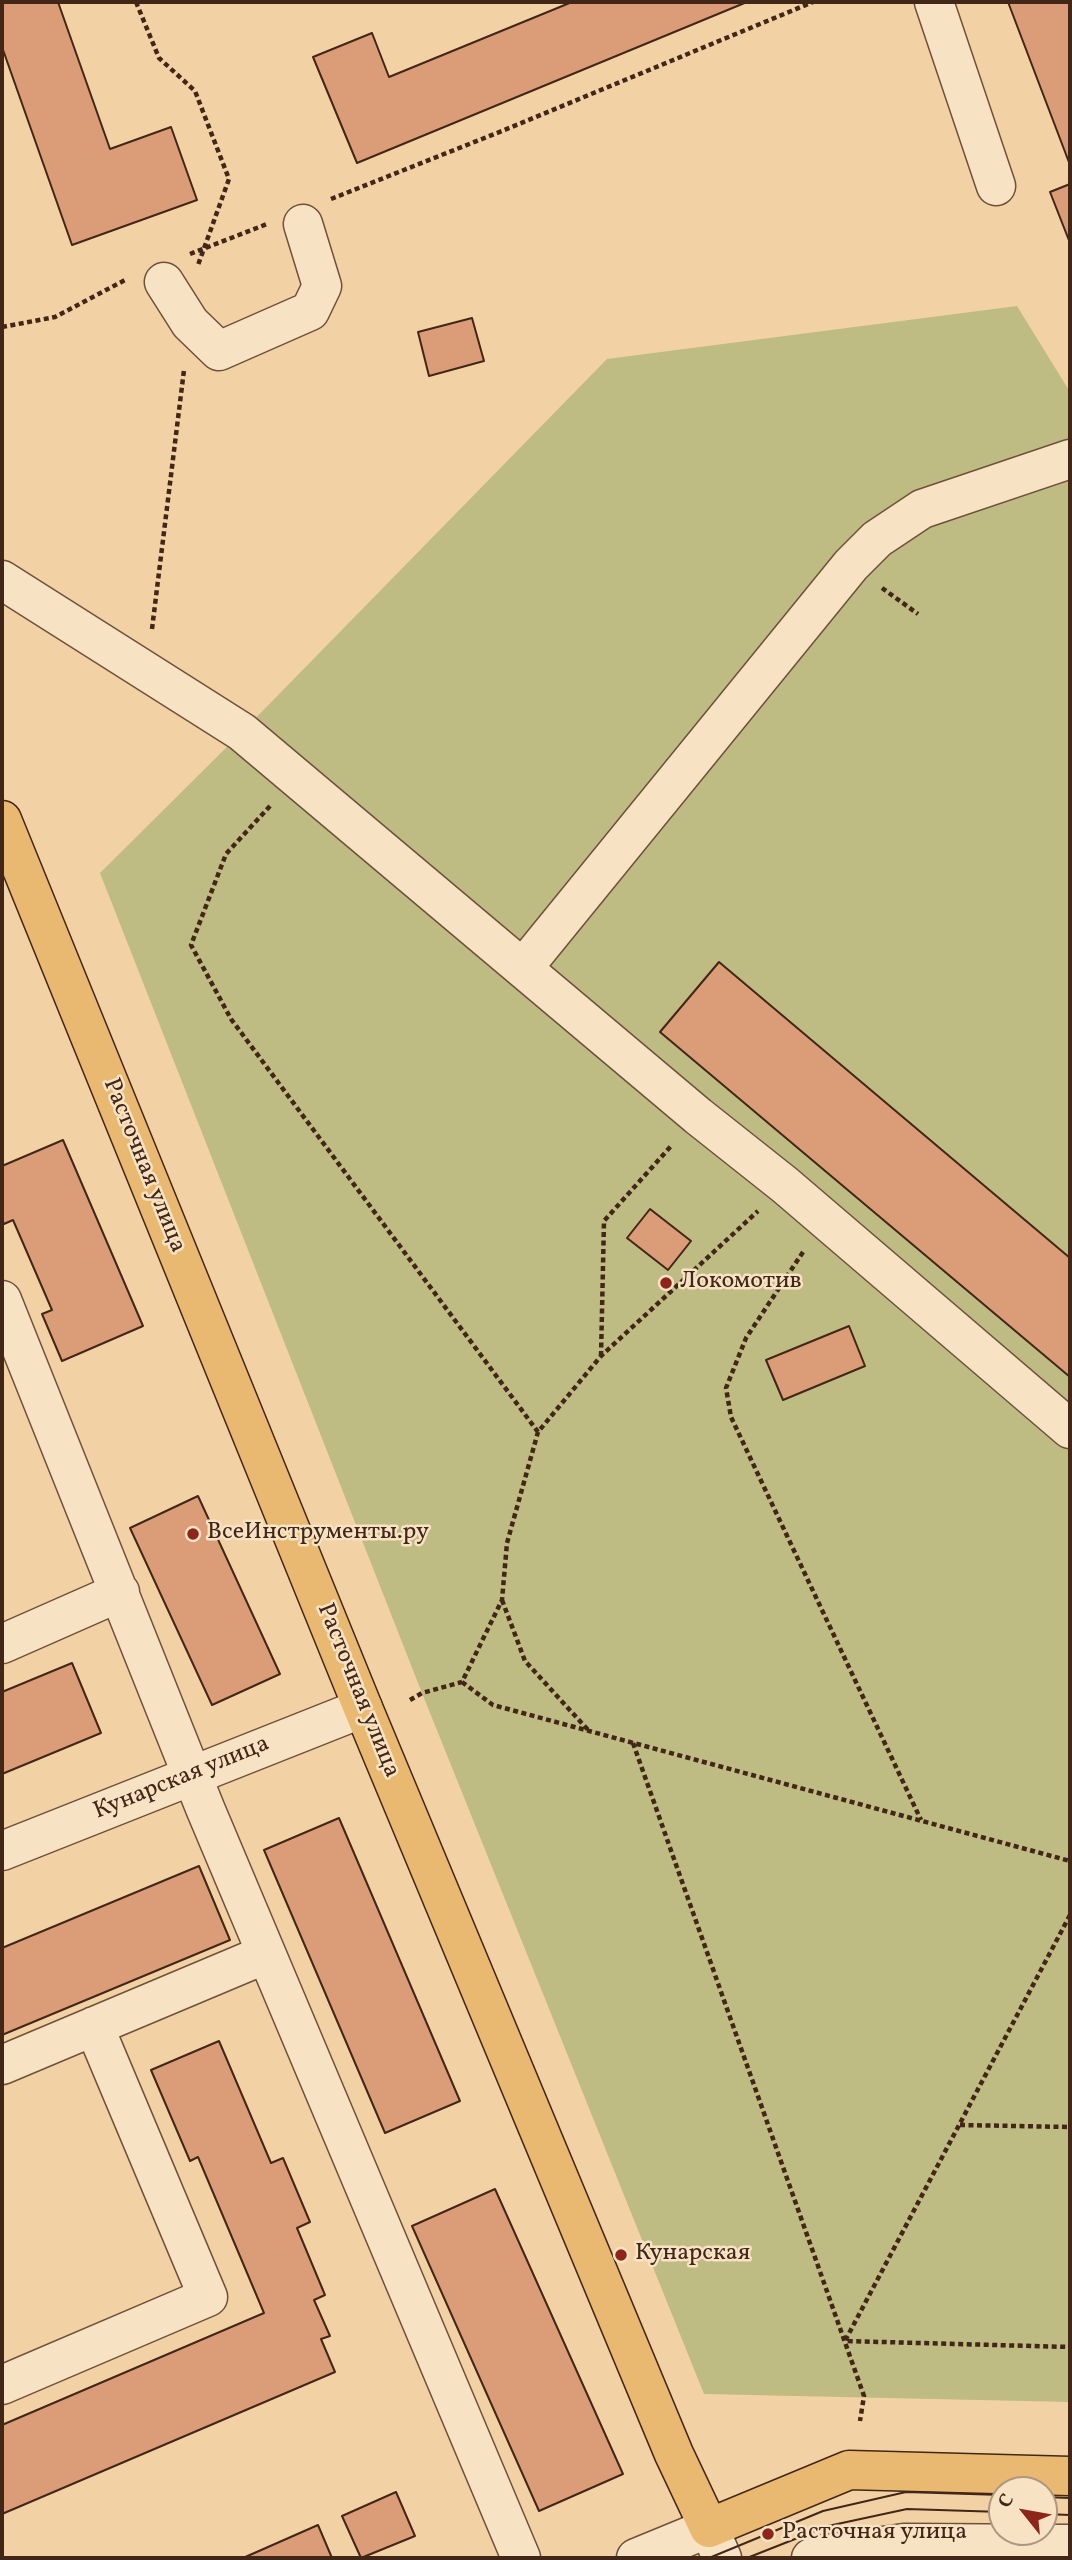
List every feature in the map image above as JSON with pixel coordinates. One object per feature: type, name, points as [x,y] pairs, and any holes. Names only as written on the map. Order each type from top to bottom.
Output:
[{"type":"main road","name":"Расточная улица","points":[[2,820],[363,1708],[674,2455],[716,2543]]},
{"type":"main road","points":[[716,2543],[849,2470],[1070,2476]]},
{"type":"street","points":[[934,2],[996,186]]},
{"type":"street","points":[[160,272],[190,323],[219,351],[310,311],[322,286],[301,216]]},
{"type":"street","points":[[523,968],[850,565],[877,539],[922,509],[1070,459]]},
{"type":"street","points":[[2,580],[242,732],[698,1116],[785,1185],[1070,1429]]},
{"type":"street","points":[[2,1300],[266,1954],[521,2558]]},
{"type":"street","points":[[2,1644],[120,1592]]},
{"type":"street","name":"Кунарская улица","points":[[2,1851],[363,1708]]},
{"type":"street","points":[[2,2065],[266,1954]]},
{"type":"street","points":[[2,2385],[208,2297],[94,2026]]},
{"type":"street","points":[[636,2558],[716,2543]]},
{"type":"street","points":[[811,2558],[904,2543],[1070,2544]]},
{"type":"path","points":[[2,327],[55,317],[813,2]]},
{"type":"path","points":[[296,778],[226,854],[191,945],[231,1019],[538,1432]]},
{"type":"path","points":[[601,1356],[604,1221],[698,1116]]},
{"type":"path","points":[[410,1700],[422,1693],[463,1682],[502,1600],[507,1543],[538,1432],[601,1356],[785,1185]]},
{"type":"path","points":[[825,1219],[746,1338],[726,1388],[731,1417],[920,1821]]},
{"type":"path","points":[[502,1600],[525,1661],[589,1731]]},
{"type":"path","points":[[463,1682],[493,1705],[1070,1861]]},
{"type":"path","points":[[634,1742],[864,2396],[860,2421]]},
{"type":"path","points":[[845,2341],[1070,1915]]},
{"type":"path","points":[[960,2125],[1070,2127]]},
{"type":"path","points":[[845,2341],[1070,2347]]},
{"type":"shaded area","name":"Локомотив","points":[[1017,306],[1070,392],[1070,2402],[704,2394],[422,1693],[100,873],[607,359]]},
{"type":"building","points":[[2,2],[58,2],[110,149],[171,127],[197,200],[72,245],[2,47]]},
{"type":"building","points":[[572,2],[747,2],[357,163],[313,57],[372,33],[389,77]]},
{"type":"building","points":[[1008,2],[1070,2],[1070,165]]},
{"type":"building","points":[[1070,184],[1070,243],[1050,192]]},
{"type":"building","points":[[472,318],[484,361],[429,376],[418,332]]},
{"type":"building","points":[[719,962],[1070,1258],[1070,1377],[660,1032]]},
{"type":"building","points":[[63,1140],[143,1326],[62,1361],[42,1314],[52,1310],[13,1220],[4,1224],[2,1219],[2,1166]]},
{"type":"building","points":[[650,1209],[691,1241],[668,1270],[627,1238]]},
{"type":"building","points":[[849,1326],[865,1366],[783,1400],[766,1360]]},
{"type":"building","points":[[198,1496],[280,1674],[212,1705],[130,1528]]},
{"type":"building","points":[[72,1663],[101,1733],[2,1774],[2,1692]]},
{"type":"building","points":[[339,1818],[460,2101],[385,2133],[264,1850]]},
{"type":"building","points":[[199,1866],[230,1940],[2,2035],[2,1948]]},
{"type":"building","points":[[219,2041],[271,2163],[283,2158],[310,2222],[297,2228],[325,2295],[314,2300],[330,2336],[321,2339],[335,2372],[2,2514],[2,2425],[264,2313],[198,2157],[190,2161],[151,2070]]},
{"type":"building","points":[[495,2189],[623,2474],[539,2511],[412,2226]]},
{"type":"building","points":[[396,2492],[415,2536],[361,2558],[342,2516]]},
{"type":"building","points":[[318,2525],[332,2558],[243,2558]]},
{"type":"tram line","points":[[709,2558],[823,2511],[906,2492],[988,2495]]},
{"type":"tram line","points":[[1058,2498],[1070,2498]]},
{"type":"tram line","points":[[747,2558],[828,2526],[907,2509],[988,2512]]},
{"type":"tram line","points":[[1058,2515],[1070,2515]]},
{"type":"place","name":"Локомотив","points":[[666,1283]]},
{"type":"place","name":"ВсеИнструменты.ру","points":[[193,1534]]},
{"type":"place","name":"Кунарская","points":[[621,2255]]},
{"type":"place","name":"Расточная улица","points":[[768,2534]]}]
